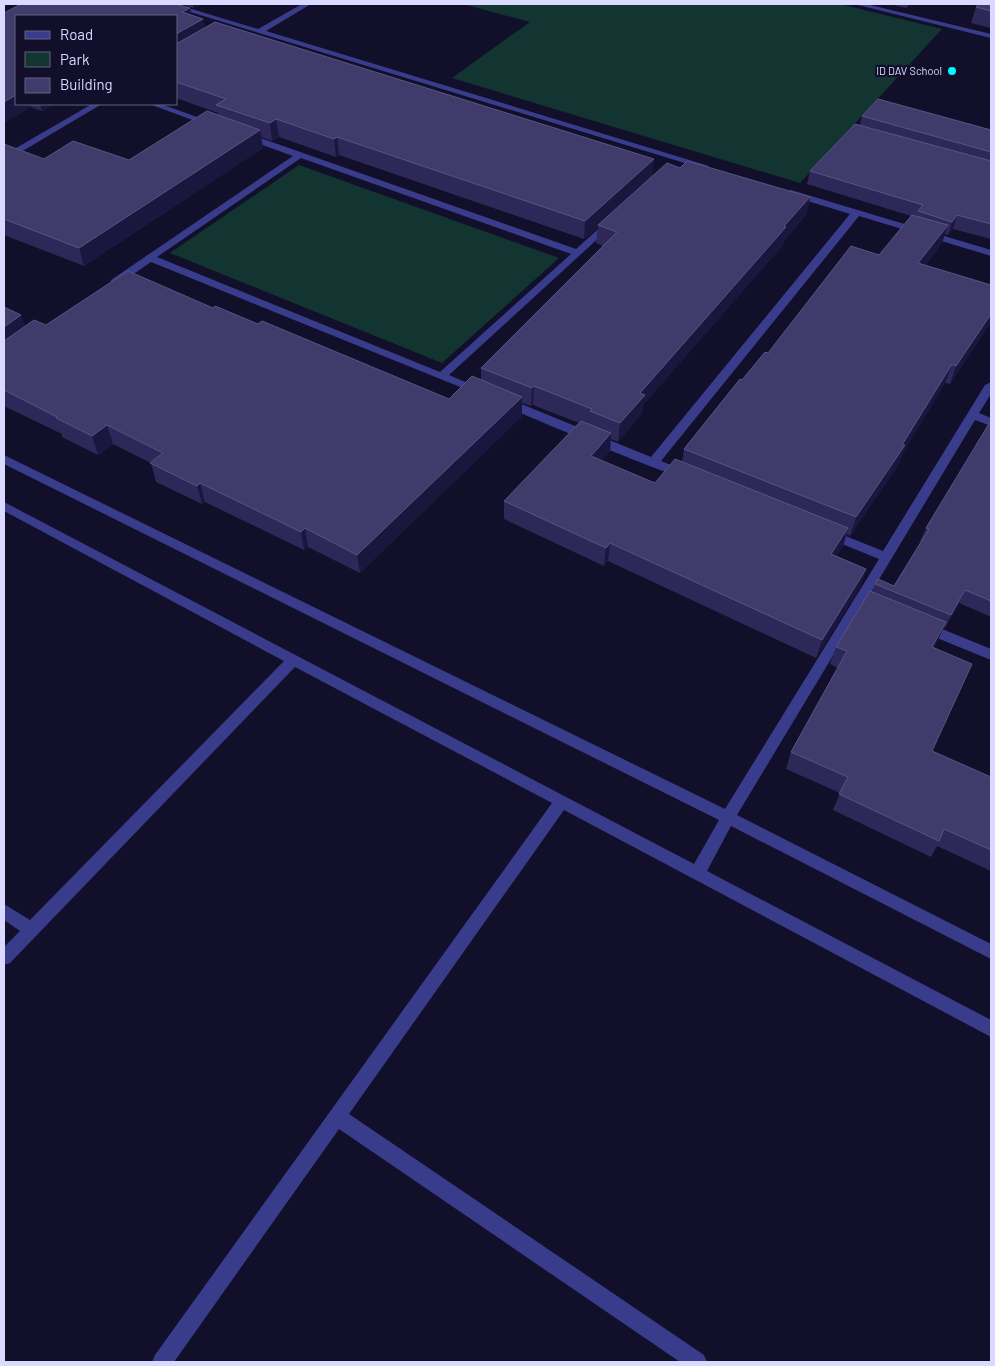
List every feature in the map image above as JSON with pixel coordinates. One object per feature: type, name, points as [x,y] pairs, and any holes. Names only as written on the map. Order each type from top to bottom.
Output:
[{"type":"street","points":[[168,4],[260,31],[678,163],[709,168]]},
{"type":"street","points":[[260,31],[307,4]]},
{"type":"street","points":[[858,4],[991,36]]},
{"type":"street","points":[[227,29],[236,24]]},
{"type":"street","points":[[4,159],[96,105]]},
{"type":"street","points":[[156,105],[217,126]]},
{"type":"street","points":[[236,133],[578,253]]},
{"type":"street","points":[[109,285],[300,155]]},
{"type":"street","points":[[783,190],[991,253]]},
{"type":"street","points":[[653,463],[857,212]]},
{"type":"street","points":[[441,377],[615,220]]},
{"type":"street","points":[[150,258],[698,481]]},
{"type":"street","points":[[698,874],[728,817],[865,602],[886,557],[991,385]]},
{"type":"street","points":[[973,415],[991,422]]},
{"type":"street","points":[[4,459],[728,817],[991,952]]},
{"type":"street","points":[[4,506],[991,1029]]},
{"type":"street","points":[[814,528],[886,557]]},
{"type":"street","points":[[913,622],[991,655]]},
{"type":"street","points":[[4,958],[294,659]]},
{"type":"street","points":[[162,1362],[561,802]]},
{"type":"street","points":[[4,910],[31,930]]},
{"type":"street","points":[[336,1117],[697,1362]]},
{"type":"green space","points":[[463,4],[840,4],[942,29],[800,183],[452,78],[530,22]]},
{"type":"green space","points":[[299,165],[559,258],[442,363],[170,253]]},
{"type":"building","points":[[21,4],[175,4],[190,8],[182,12],[203,19],[178,33],[178,15],[15,15],[15,96],[4,102],[4,13]]},
{"type":"building","points":[[979,4],[991,4],[991,11],[976,7]]},
{"type":"building","points":[[215,22],[654,159],[585,221],[337,137],[334,139],[276,119],[270,123],[216,105],[226,99],[178,83],[178,43]]},
{"type":"building","points":[[878,99],[991,130],[991,152],[862,116]]},
{"type":"building","points":[[207,111],[260,130],[79,248],[4,219],[4,144],[44,159],[73,141],[129,160]]},
{"type":"building","points":[[855,124],[991,161],[991,224],[957,215],[952,222],[918,211],[923,205],[810,171]]},
{"type":"building","points":[[687,161],[810,197],[784,226],[786,227],[640,393],[645,395],[620,423],[590,411],[592,409],[534,386],[532,388],[481,368],[617,232],[598,225],[667,163],[680,168]]},
{"type":"building","points":[[912,215],[948,225],[918,263],[991,285],[991,314],[956,366],[952,364],[902,445],[905,445],[856,517],[684,449],[740,379],[742,380],[765,352],[768,353],[851,246],[879,255]]},
{"type":"building","points":[[128,271],[213,308],[215,306],[258,324],[262,321],[449,399],[472,376],[522,397],[357,555],[305,528],[301,532],[200,483],[197,486],[150,463],[163,453],[107,425],[92,436],[4,390],[4,341],[34,320],[46,325]]},
{"type":"building","points":[[4,307],[21,315],[4,327]]},
{"type":"building","points":[[581,421],[611,433],[591,456],[655,483],[675,459],[848,528],[831,554],[866,569],[822,640],[610,543],[606,548],[504,501]]},
{"type":"building","points":[[990,422],[991,601],[965,590],[951,615],[875,584],[878,579],[894,586],[929,529],[926,528]]},
{"type":"building","points":[[870,591],[946,622],[932,647],[972,664],[932,751],[991,777],[991,850],[944,829],[939,841],[839,794],[848,777],[791,752],[847,651],[836,647]]},
{"type":"place","name":"ID DAV School","points":[[952,71]]}]
